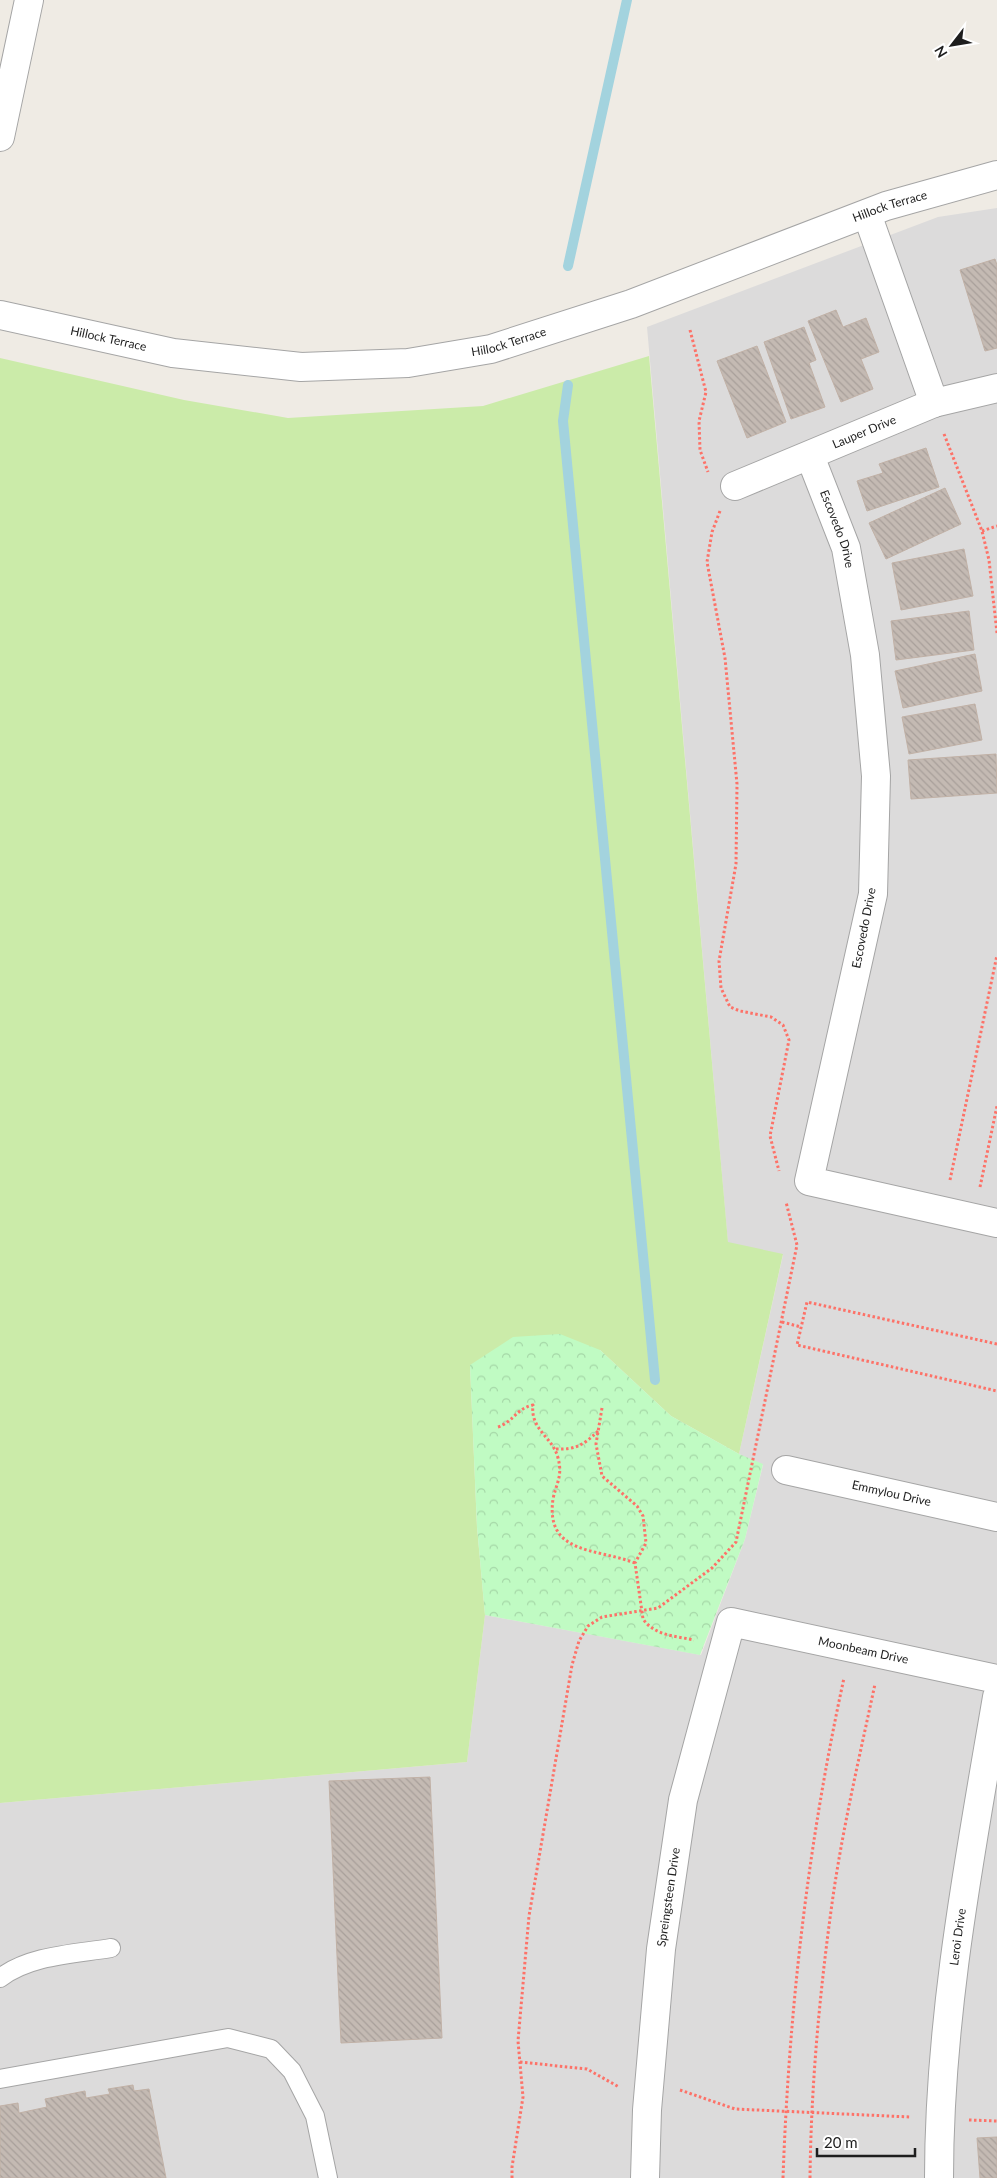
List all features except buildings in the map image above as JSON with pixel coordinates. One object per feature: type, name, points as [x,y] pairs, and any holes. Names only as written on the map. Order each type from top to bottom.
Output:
[{"type":"street","points":[[0,137],[29,0]]},
{"type":"street","name":"Hillock Terrace","points":[[0,315],[173,353],[301,367],[408,363],[491,349],[631,304],[867,214],[997,175]]},
{"type":"street","points":[[867,214],[934,403]]},
{"type":"street","name":"Lauper Drive","points":[[727,494],[934,403],[997,388]]},
{"type":"street","name":"Escovedo Drive","points":[[810,456],[846,548],[865,656],[876,776],[873,894],[809,1181],[997,1223]]},
{"type":"street","name":"Emmylou Drive","points":[[786,1470],[997,1517]]},
{"type":"street","name":"Moonbeam Drive","points":[[731,1622],[997,1679]]},
{"type":"street","name":"Spreingsteen Drive","points":[[645,2178],[647,2110],[661,1949],[683,1800],[731,1622]]},
{"type":"street","name":"Leroi Drive","points":[[939,2178],[939,2118],[954,1957],[997,1697]]},
{"type":"lane","points":[[0,1978],[12,1969],[30,1962],[111,1948]]},
{"type":"lane","points":[[0,2079],[228,2038],[271,2049],[292,2072],[316,2116],[328,2178]]},
{"type":"path","points":[[690,330],[706,392],[699,421],[700,450],[709,476]]},
{"type":"path","points":[[944,434],[982,531],[989,560],[997,633]]},
{"type":"path","points":[[727,494],[712,532],[707,562],[725,658],[737,784],[736,864],[719,961],[721,988],[730,1007],[740,1011],[771,1017],[783,1025],[789,1040],[770,1136],[779,1172]]},
{"type":"path","points":[[982,531],[997,526]]},
{"type":"path","points":[[950,1180],[997,955]]},
{"type":"path","points":[[980,1187],[997,1106]]},
{"type":"path","points":[[512,2178],[523,2097],[518,2041],[529,1916],[572,1665],[579,1641],[588,1626],[602,1617],[658,1608],[712,1568],[736,1542],[797,1246],[786,1200]]},
{"type":"path","points":[[997,1344],[807,1302],[797,1346],[997,1391]]},
{"type":"path","points":[[782,1322],[801,1327]]},
{"type":"path","points":[[498,1427],[510,1421],[522,1407],[533,1405],[534,1422],[539,1432],[556,1449],[560,1477],[552,1510],[556,1530],[562,1539],[572,1545],[634,1563]]},
{"type":"path","points":[[602,1408],[596,1444],[602,1476],[638,1506],[643,1516],[646,1543],[634,1563],[643,1619],[648,1626],[660,1633],[700,1641]]},
{"type":"path","points":[[556,1449],[576,1448],[585,1444],[598,1431]]},
{"type":"path","points":[[783,2178],[785,2111],[794,1991],[814,1832],[845,1677]]},
{"type":"path","points":[[810,2178],[811,2112],[831,1910],[849,1808],[875,1684]]},
{"type":"path","points":[[520,2062],[587,2069],[613,2086],[624,2088]]},
{"type":"path","points":[[677,2089],[691,2092],[735,2109],[913,2117]]},
{"type":"path","points":[[964,2120],[997,2121]]},
{"type":"shaded area","points":[[997,208],[997,2178],[0,2178],[0,1803],[467,1762],[485,1615],[701,1655],[745,1539],[763,1465],[739,1454],[783,1255],[728,1243],[647,327],[938,217]]},
{"type":"green space","points":[[649,356],[728,1242],[783,1254],[739,1454],[671,1416],[600,1350],[470,1365],[477,1527],[485,1615],[467,1762],[0,1803],[0,358],[184,400],[288,418],[483,406]]},
{"type":"green space","points":[[560,1334],[600,1350],[671,1416],[739,1454],[763,1464],[745,1539],[700,1655],[485,1615],[477,1527],[470,1365],[513,1337]]},
{"type":"waterway","points":[[568,266],[627,0]]},
{"type":"waterway","points":[[568,385],[563,421],[655,1380]]}]
